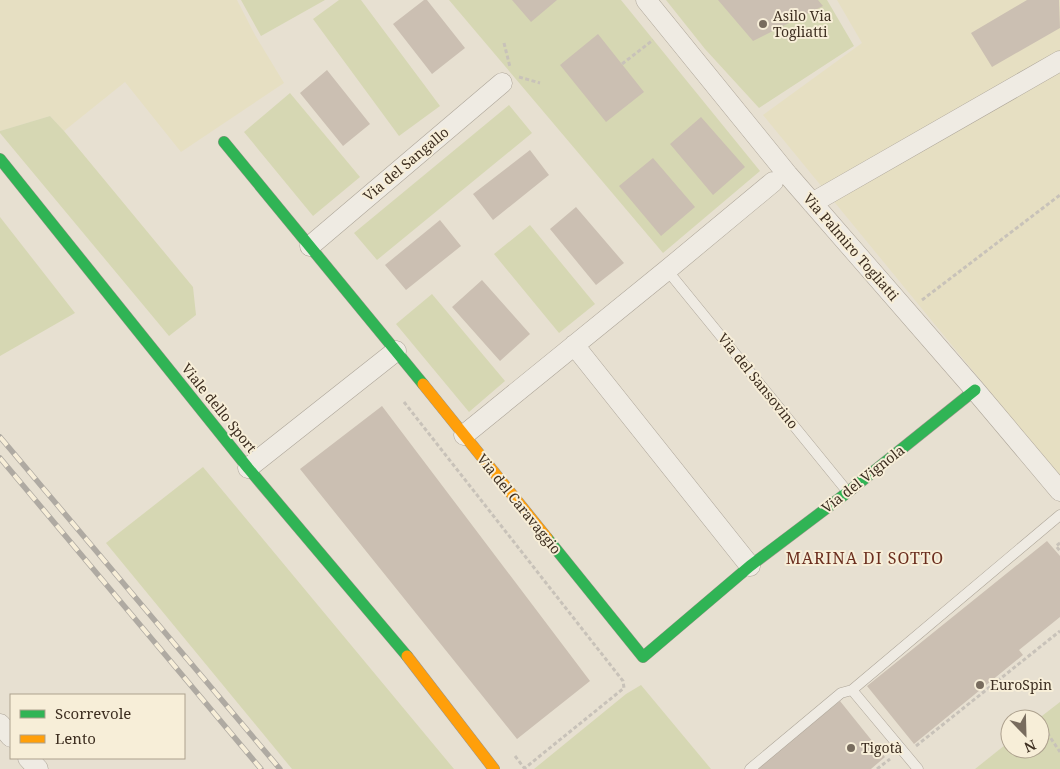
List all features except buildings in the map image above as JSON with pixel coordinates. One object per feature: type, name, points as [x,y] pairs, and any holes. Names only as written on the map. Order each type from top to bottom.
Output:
[{"type":"street","name":"Via Palmiro Togliatti","points":[[646,0],[788,175],[1060,491]]},
{"type":"street","points":[[812,203],[1060,61]]},
{"type":"street","name":"Via del Sangallo","points":[[310,246],[509,79]]},
{"type":"street","name":"Via del Caravaggio","points":[[224,142],[396,350],[643,657]]},
{"type":"street","name":"Viale dello Sport","points":[[0,159],[248,468],[420,672],[494,769]]},
{"type":"street","points":[[464,435],[773,182]]},
{"type":"street","points":[[574,346],[750,566]]},
{"type":"street","points":[[248,468],[396,350]]},
{"type":"street","name":"Via del Vignola","points":[[643,657],[750,566],[848,492],[975,390]]},
{"type":"street","name":"Viale dello Sport","points":[[420,672],[498,755]]},
{"type":"street","points":[[0,724],[10,736]]},
{"type":"street","points":[[29,759],[38,769]]},
{"type":"lane","name":"Via del Sansovino","points":[[667,270],[848,492]]},
{"type":"lane","points":[[750,769],[841,694],[852,690],[1060,515]]},
{"type":"lane","points":[[852,690],[918,769]]},
{"type":"path","points":[[622,64],[657,37]]},
{"type":"path","points":[[509,79],[540,83]]},
{"type":"path","points":[[918,304],[1060,194]]},
{"type":"path","points":[[402,399],[623,681],[624,688],[525,769],[512,753]]},
{"type":"path","points":[[1060,543],[1056,546],[1060,551]]},
{"type":"path","points":[[878,769],[891,758],[916,746],[1060,631]]},
{"type":"path","points":[[1050,737],[1060,752]]},
{"type":"shaded area","points":[[0,0],[237,0],[255,35],[284,83],[181,152],[125,82],[64,131],[50,116],[0,131]]},
{"type":"shaded area","points":[[837,0],[1060,0],[1060,477],[763,115],[862,43]]},
{"type":"green space","points":[[241,0],[325,0],[261,36]]},
{"type":"green space","points":[[339,0],[361,0],[440,106],[399,136],[313,19]]},
{"type":"green space","points":[[449,0],[621,0],[760,171],[663,253]]},
{"type":"green space","points":[[666,0],[827,0],[854,46],[759,108],[705,49]]},
{"type":"green space","points":[[290,93],[360,177],[313,216],[244,132]]},
{"type":"green space","points":[[509,105],[532,133],[377,260],[354,233]]},
{"type":"green space","points":[[50,116],[193,287],[196,315],[169,336],[0,133],[0,131]]},
{"type":"green space","points":[[0,217],[75,313],[0,356]]},
{"type":"green space","points":[[530,225],[595,304],[559,333],[494,254]]},
{"type":"green space","points":[[432,294],[505,381],[469,412],[396,324]]},
{"type":"green space","points":[[203,467],[454,769],[292,769],[106,543]]},
{"type":"green space","points":[[641,685],[711,769],[534,769],[626,694]]},
{"type":"green space","points":[[1060,702],[1060,769],[975,769],[1000,749],[1000,759],[1050,759],[1050,710]]},
{"type":"railway","points":[[0,437],[280,769]]},
{"type":"railway","points":[[0,458],[261,769]]},
{"type":"traffic: fast","points":[[224,142],[423,384]]},
{"type":"traffic: fast","points":[[0,159],[248,468],[407,656]]},
{"type":"traffic: fast","points":[[547,538],[643,657],[750,566],[848,492],[975,390]]},
{"type":"traffic: slow","points":[[423,384],[547,538]]},
{"type":"traffic: slow","points":[[407,656],[494,769]]},
{"type":"place","name":"Asilo Via Togliatti","points":[[763,24]]},
{"type":"place","name":"EuroSpin","points":[[980,685]]},
{"type":"place","name":"Tigotà","points":[[851,748]]},
{"type":"district","name":"MARINA DI SOTTO","points":[[865,558]]}]
